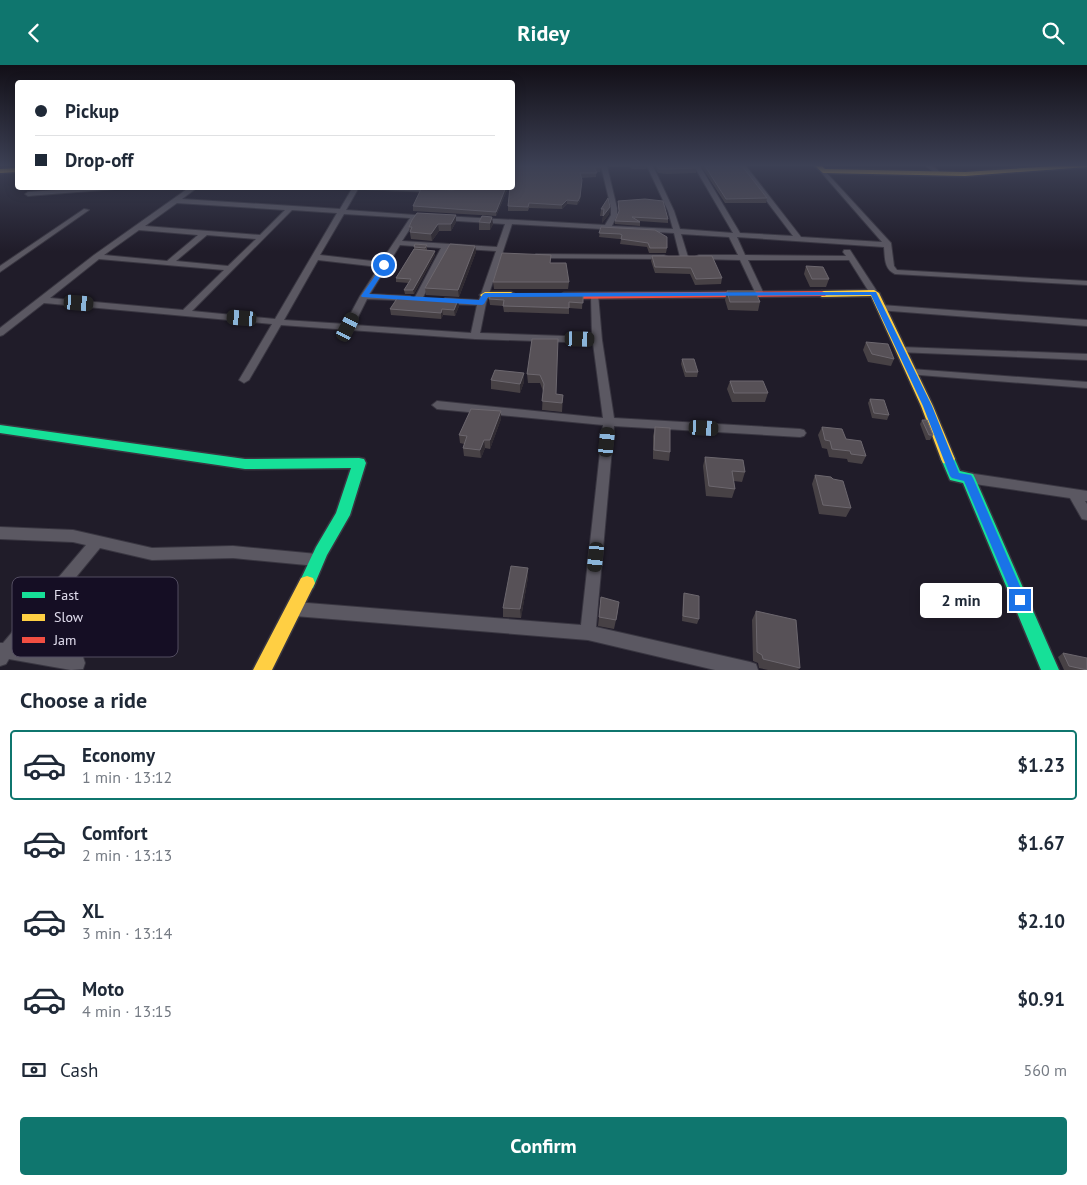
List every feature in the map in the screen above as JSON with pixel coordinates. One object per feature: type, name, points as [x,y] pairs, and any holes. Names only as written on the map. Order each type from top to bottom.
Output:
[{"type":"street","points":[[0,333],[97,257],[185,194]]},
{"type":"street","points":[[244,380],[353,194]]},
{"type":"street","points":[[608,227],[614,215],[611,194]]},
{"type":"street","points":[[663,194],[671,211],[684,257]]},
{"type":"street","points":[[713,194],[735,235],[760,294]]},
{"type":"street","points":[[765,194],[799,239]]},
{"type":"street","points":[[843,194],[888,245],[890,267],[895,272],[1086,284]]},
{"type":"street","points":[[176,201],[888,245]]},
{"type":"street","points":[[185,313],[228,268],[290,209]]},
{"type":"street","points":[[0,271],[86,210]]},
{"type":"street","points":[[348,327],[364,296],[414,217]]},
{"type":"street","points":[[475,336],[484,299],[509,222]]},
{"type":"street","points":[[138,227],[261,237]]},
{"type":"street","points":[[170,262],[206,232]]},
{"type":"street","points":[[844,242],[851,258],[874,293],[911,372],[955,476],[1081,495],[1087,515]]},
{"type":"street","points":[[397,243],[446,246],[499,253],[507,256]]},
{"type":"street","points":[[427,300],[446,246]]},
{"type":"street","points":[[527,256],[851,258]]},
{"type":"street","points":[[97,257],[228,268]]},
{"type":"street","points":[[315,257],[384,265]]},
{"type":"street","points":[[555,295],[874,293]]},
{"type":"street","points":[[364,296],[427,300],[484,299],[525,295]]},
{"type":"street","points":[[588,633],[609,423],[597,340],[595,296]]},
{"type":"street","points":[[44,299],[348,327],[475,336],[597,340]]},
{"type":"street","points":[[881,308],[1087,323]]},
{"type":"street","points":[[901,350],[1087,357]]},
{"type":"street","points":[[911,372],[1087,385]]},
{"type":"street","points":[[437,405],[609,423],[800,433]]},
{"type":"street","points":[[0,429],[245,463],[359,463],[344,515],[318,560],[295,609],[262,670]]},
{"type":"street","points":[[968,478],[1050,670]]},
{"type":"street","points":[[0,533],[73,536],[152,554],[233,552],[318,560]]},
{"type":"street","points":[[67,577],[97,542]]},
{"type":"street","points":[[295,609],[588,633],[750,670]]},
{"type":"street","points":[[2,653],[12,641]]},
{"type":"street","points":[[32,657],[77,663]]},
{"type":"building","points":[[419,194],[503,194],[496,212],[413,206]]},
{"type":"building","points":[[509,194],[580,194],[578,201],[567,200],[562,205],[529,203],[528,207],[508,206]]},
{"type":"building","points":[[723,194],[764,194],[767,198],[726,199]]},
{"type":"building","points":[[608,198],[610,207],[603,216],[604,209],[601,209]]},
{"type":"building","points":[[645,199],[663,201],[668,219],[632,217],[640,222],[615,221],[619,211],[618,201]]},
{"type":"building","points":[[417,213],[456,215],[451,224],[438,224],[431,234],[410,232],[412,227],[409,227]]},
{"type":"building","points":[[482,216],[492,217],[490,223],[479,222]]},
{"type":"building","points":[[601,227],[655,230],[667,237],[667,248],[650,248],[648,243],[621,239],[622,235],[620,234],[599,233]]},
{"type":"building","points":[[415,244],[427,245],[425,248],[414,247]]},
{"type":"building","points":[[450,244],[475,246],[458,290],[425,288]]},
{"type":"building","points":[[414,249],[435,251],[413,290],[404,290],[411,279],[396,278]]},
{"type":"building","points":[[502,253],[551,255],[550,263],[566,263],[569,282],[493,282]]},
{"type":"building","points":[[652,256],[712,256],[722,278],[696,279],[691,268],[655,267]]},
{"type":"building","points":[[806,266],[823,267],[829,279],[812,279]]},
{"type":"building","points":[[727,291],[755,291],[760,302],[730,302]]},
{"type":"building","points":[[583,294],[583,303],[569,302],[569,308],[503,306],[504,300],[489,299],[491,295]]},
{"type":"building","points":[[398,297],[458,300],[454,310],[442,309],[441,313],[390,309]]},
{"type":"building","points":[[532,339],[558,339],[556,394],[563,395],[562,403],[542,401],[544,384],[540,375],[527,374]]},
{"type":"building","points":[[866,342],[888,344],[894,359],[872,354]]},
{"type":"building","points":[[682,359],[694,359],[698,372],[686,372]]},
{"type":"building","points":[[495,370],[524,373],[520,384],[491,380]]},
{"type":"building","points":[[730,381],[763,381],[768,393],[734,393]]},
{"type":"building","points":[[870,399],[884,400],[889,415],[874,413]]},
{"type":"building","points":[[471,409],[501,411],[490,440],[484,440],[480,450],[463,448],[467,436],[459,435]]},
{"type":"building","points":[[922,420],[927,420],[933,435],[929,435]]},
{"type":"building","points":[[655,427],[670,428],[670,452],[654,450]]},
{"type":"building","points":[[822,427],[842,429],[846,439],[861,441],[866,456],[851,454],[850,451],[832,449],[830,441],[825,440]]},
{"type":"building","points":[[705,457],[743,460],[745,472],[732,471],[735,489],[709,486]]},
{"type":"building","points":[[815,475],[843,481],[851,508],[823,505]]},
{"type":"building","points":[[511,566],[528,568],[520,609],[503,608]]},
{"type":"building","points":[[684,593],[699,596],[699,619],[683,616]]},
{"type":"building","points":[[601,597],[619,602],[616,620],[599,617]]},
{"type":"building","points":[[756,611],[796,620],[800,668],[763,659],[762,655],[757,652]]},
{"type":"building","points":[[1063,653],[1087,658],[1087,670],[1069,666]]},
{"type":"traffic: fast","points":[[0,429],[245,464],[359,463],[343,515],[321,552],[307,583]]},
{"type":"traffic: fast","points":[[948,459],[955,476],[968,478],[1050,670]]},
{"type":"traffic: slow","points":[[822,294],[874,293],[927,406],[948,459]]},
{"type":"traffic: slow","points":[[485,295],[511,295]]},
{"type":"traffic: slow","points":[[262,670],[307,583]]},
{"type":"traffic: jam","points":[[564,296],[822,294]]},
{"type":"route","points":[[384,265],[364,296],[482,303],[485,295],[595,296],[874,293],[927,406],[955,476],[968,478],[1020,600]]}]
